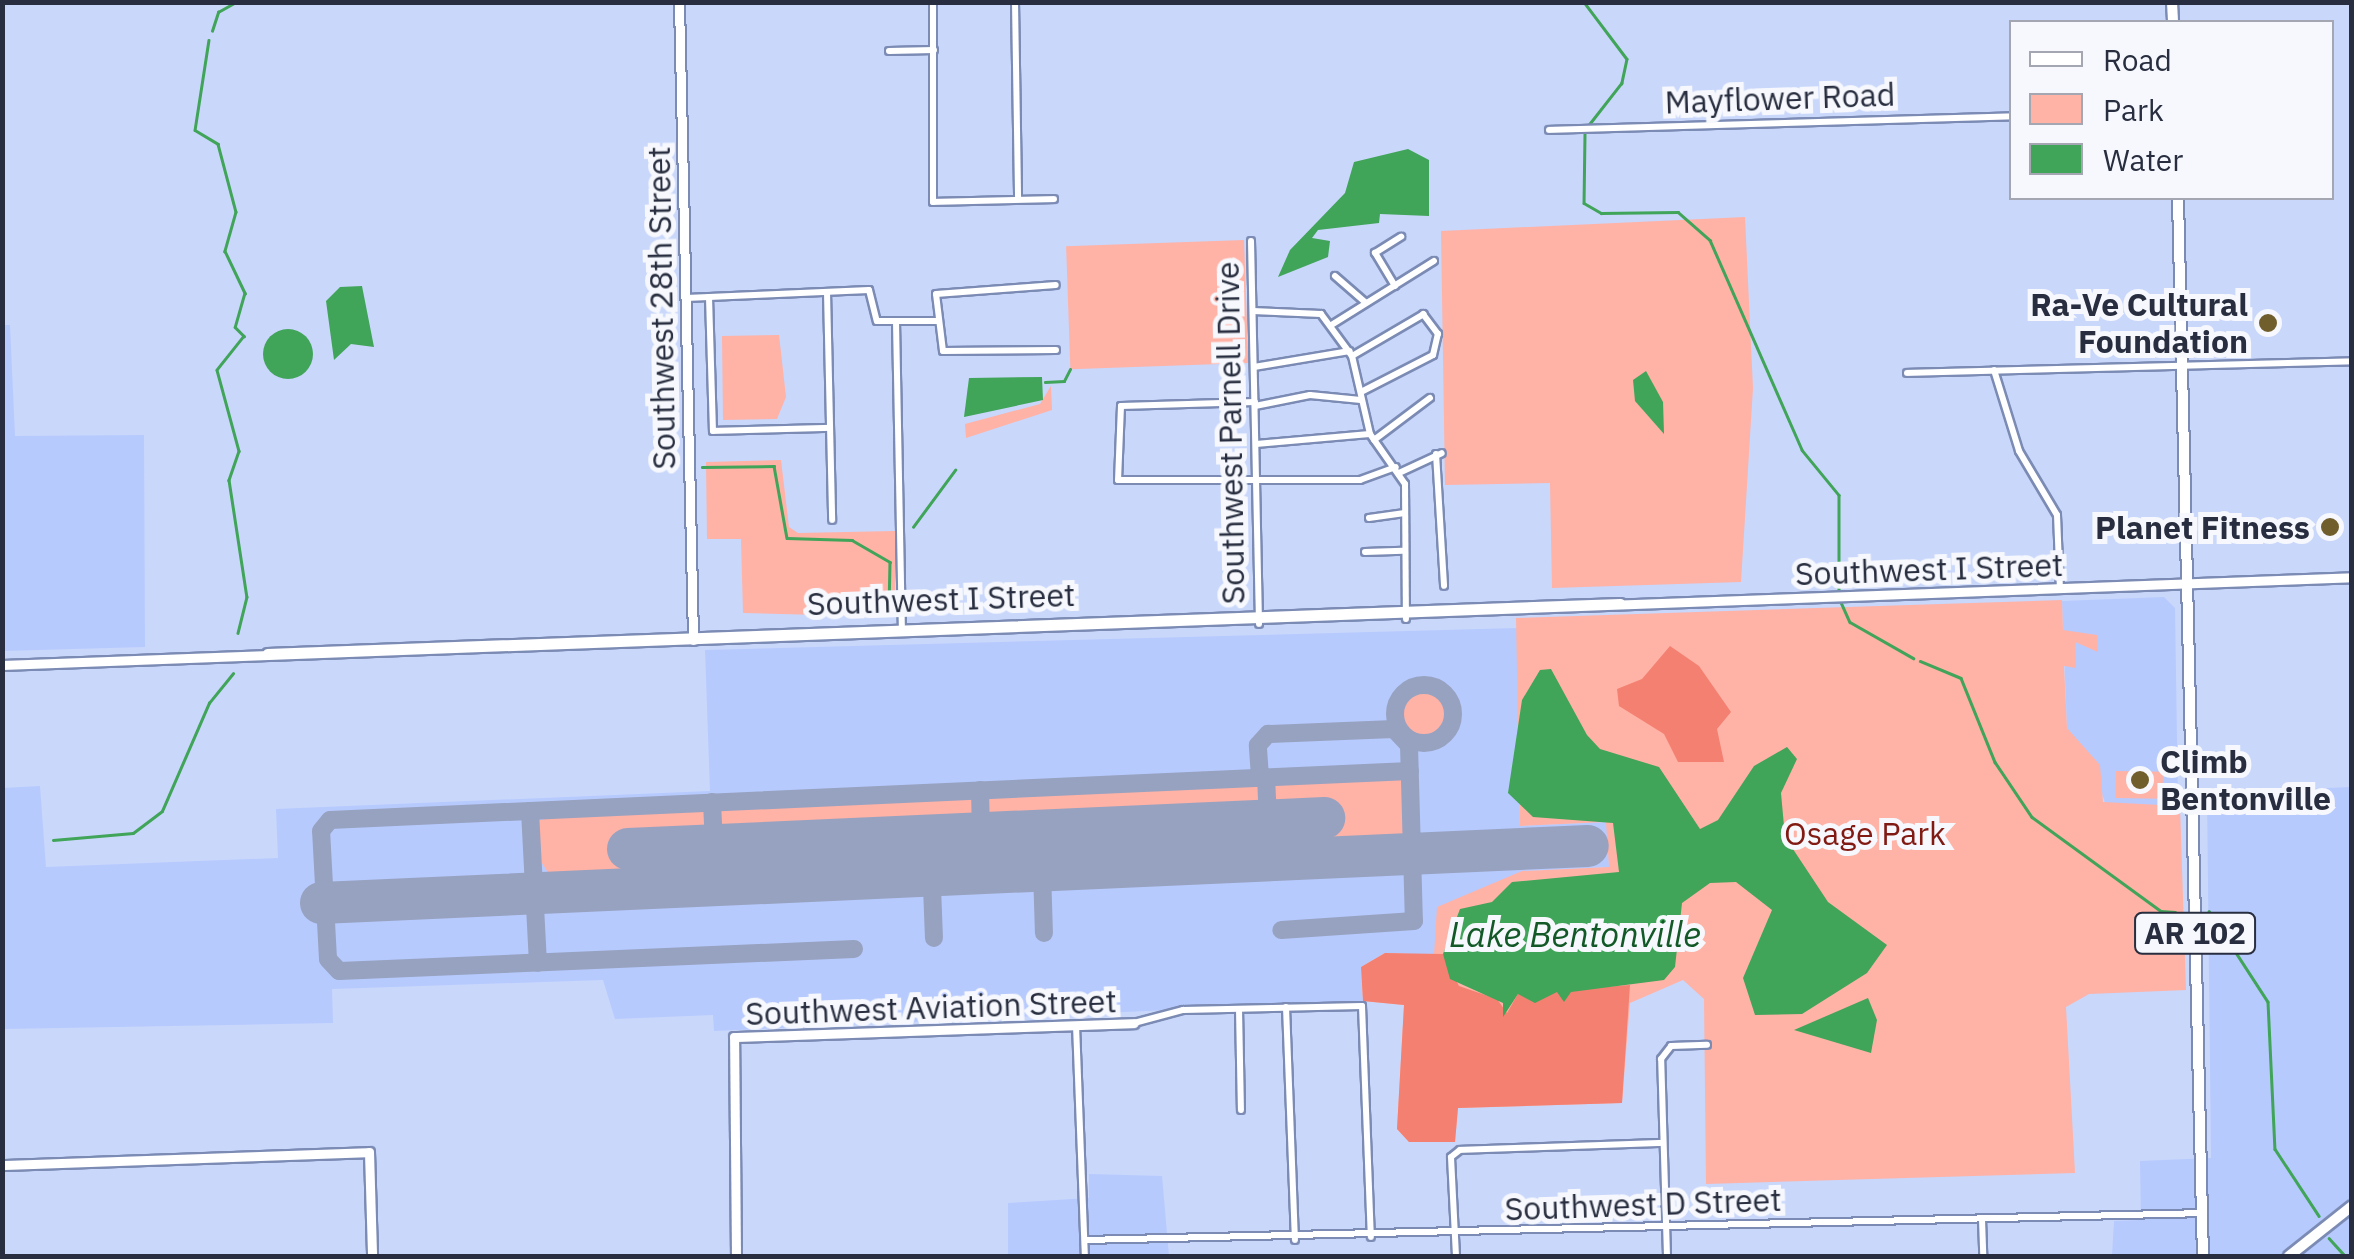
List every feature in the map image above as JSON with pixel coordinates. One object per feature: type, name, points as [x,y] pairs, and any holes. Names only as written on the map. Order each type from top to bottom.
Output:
[{"type":"main road","name":"Southwest 28th Street","points":[[678,2],[694,639]]},
{"type":"main road","name":"AR 102","points":[[2178,200],[2204,1256]]},
{"type":"main road","name":"Southwest I Street","points":[[2,665],[2352,577]]},
{"type":"main road","name":"Southwest I Street","points":[[694,639],[902,626],[1259,619]]},
{"type":"main road","name":"Southwest Aviation Street","points":[[736,1256],[731,1040],[1134,1023]]},
{"type":"main road","points":[[2,1164],[369,1152],[372,1256]]},
{"type":"main road","points":[[2289,1256],[2352,1206]]},
{"type":"street","points":[[933,2],[933,202],[1054,199]]},
{"type":"street","points":[[1014,2],[1018,200]]},
{"type":"street","points":[[889,52],[934,50]]},
{"type":"street","name":"Mayflower Road","points":[[1549,130],[2009,116]]},
{"type":"street","points":[[1395,286],[1375,253],[1401,237]]},
{"type":"street","name":"Southwest Parnell Drive","points":[[1251,241],[1259,619]]},
{"type":"street","points":[[1334,324],[1434,261]]},
{"type":"street","points":[[1335,276],[1365,302]]},
{"type":"street","points":[[1056,285],[943,288],[936,322],[947,352],[1056,350]]},
{"type":"street","points":[[686,298],[869,290],[870,317],[896,322],[936,322]]},
{"type":"street","points":[[827,292],[832,520]]},
{"type":"street","points":[[710,297],[713,431],[830,428]]},
{"type":"street","points":[[1252,311],[1298,310],[1334,324],[1351,354],[1372,437],[1397,470],[1405,512],[1406,613]]},
{"type":"street","points":[[1254,367],[1351,354],[1425,313],[1438,334],[1434,355],[1361,396],[1310,394],[1255,404],[1128,406],[1114,415],[1116,476],[1126,486],[1370,479],[1439,454],[1444,586]]},
{"type":"street","points":[[896,322],[902,626]]},
{"type":"street","points":[[1907,372],[2352,361]]},
{"type":"street","points":[[1994,370],[2019,450],[2057,515],[2060,589]]},
{"type":"street","points":[[1256,444],[1372,437],[1430,398]]},
{"type":"street","points":[[1369,518],[1405,512]]},
{"type":"street","points":[[1366,552],[1403,552]]},
{"type":"street","points":[[1134,1023],[1239,1009],[1362,1006],[1371,1237]]},
{"type":"street","points":[[1286,1007],[1295,1240]]},
{"type":"street","points":[[1239,1009],[1241,1110]]},
{"type":"street","points":[[1076,1025],[1085,1256]]},
{"type":"street","points":[[1667,1256],[1663,1051],[1707,1045]]},
{"type":"street","points":[[1456,1256],[1451,1156],[1460,1150],[1663,1143]]},
{"type":"street","name":"Southwest D Street","points":[[1085,1240],[1295,1240],[2202,1212]]},
{"type":"street","points":[[1982,1219],[1983,1256]]},
{"type":"shaded area","points":[[2,325],[10,325],[15,436],[144,435],[145,647],[3,651]]},
{"type":"shaded area","points":[[2164,597],[2175,608],[2178,805],[2107,809],[2091,760],[2067,728],[2062,601]]},
{"type":"shaded area","points":[[1517,628],[1520,826],[1607,822],[1609,867],[1522,871],[1434,955],[1385,953],[1361,967],[1363,1001],[714,1031],[713,1015],[615,1019],[603,980],[332,989],[333,1023],[3,1029],[3,788],[40,786],[46,867],[278,858],[276,809],[710,791],[705,650]]},
{"type":"shaded area","points":[[1670,646],[1699,666],[1731,712],[1717,729],[1724,762],[1678,762],[1664,734],[1619,706],[1617,689],[1642,679]]},
{"type":"shaded area","points":[[2351,787],[2351,1256],[2112,1256],[2114,1221],[2141,1220],[2140,1161],[2211,1158],[2207,793]]},
{"type":"shaded area","points":[[1385,953],[1443,954],[1459,986],[1497,999],[1507,1013],[1518,994],[1630,985],[1622,1103],[1458,1108],[1455,1142],[1409,1142],[1397,1129],[1404,1005],[1363,1001],[1361,967]]},
{"type":"shaded area","points":[[1089,1174],[1162,1176],[1169,1256],[1008,1256],[1008,1203],[1089,1198]]},
{"type":"green space","points":[[1745,217],[1753,388],[1741,582],[1552,588],[1550,483],[1445,485],[1441,231]]},
{"type":"green space","points":[[1244,240],[1248,363],[1070,369],[1066,246]]},
{"type":"green space","points":[[779,335],[786,397],[777,419],[723,420],[722,336]]},
{"type":"green space","points":[[1051,386],[1052,410],[966,438],[965,424],[1040,404]]},
{"type":"green space","points":[[781,460],[789,527],[798,533],[895,531],[895,617],[743,613],[741,539],[707,539],[706,462]]},
{"type":"green space","name":"Osage Park","points":[[2062,600],[2063,630],[2097,635],[2098,652],[2075,642],[2076,668],[2064,666],[2067,728],[2100,765],[2103,802],[2180,806],[2186,990],[2089,994],[2066,1007],[2075,1173],[1706,1184],[1704,999],[1683,980],[1630,1003],[1622,1103],[1458,1108],[1455,1142],[1409,1142],[1397,1129],[1404,1005],[1363,1001],[1361,967],[1385,953],[1434,955],[1437,907],[1522,871],[1609,867],[1606,822],[1520,826],[1516,618]]},
{"type":"green space","points":[[1424,691],[1440,698],[1447,714],[1440,730],[1424,737],[1408,730],[1401,714],[1408,698]]},
{"type":"green space","name":"Climb Bentonville","points":[[2116,771],[2163,772],[2163,799],[2116,798]]},
{"type":"green space","points":[[1364,778],[1402,780],[1409,828],[1402,839],[555,883],[538,857],[540,820],[570,814]]},
{"type":"water","points":[[1408,149],[1429,160],[1429,216],[1380,214],[1379,223],[1318,230],[1312,238],[1330,241],[1328,257],[1278,277],[1290,250],[1345,193],[1354,162]]},
{"type":"water","points":[[362,286],[374,347],[351,344],[334,360],[326,301],[340,287]]},
{"type":"water","points":[[288,329],[305,337],[313,354],[305,371],[288,379],[271,371],[263,354],[271,337]]},
{"type":"water","points":[[1646,371],[1663,402],[1664,434],[1635,401],[1633,380]]},
{"type":"water","points":[[1042,377],[1043,400],[964,417],[969,378]]},
{"type":"water","name":"Lake Bentonville","points":[[1551,669],[1587,735],[1600,749],[1659,767],[1700,829],[1718,820],[1754,766],[1787,747],[1797,759],[1781,793],[1785,837],[1828,902],[1887,945],[1867,973],[1802,1014],[1755,1015],[1743,978],[1772,910],[1736,882],[1710,883],[1682,903],[1675,967],[1664,980],[1571,992],[1564,1002],[1557,992],[1535,1003],[1518,994],[1503,1017],[1503,1003],[1450,979],[1443,954],[1460,909],[1492,902],[1512,882],[1619,872],[1613,823],[1533,817],[1508,793],[1522,700],[1540,670]]},
{"type":"water","points":[[1868,998],[1877,1020],[1871,1053],[1794,1030]]},
{"type":"waterway","points":[[212,31],[218,12],[236,2]]},
{"type":"waterway","points":[[1584,2],[1627,59],[1622,83],[1590,124]]},
{"type":"waterway","points":[[209,40],[195,130],[218,144],[236,212],[225,251],[245,293],[235,327],[244,336],[217,370],[239,451],[229,480],[247,597],[238,633]]},
{"type":"waterway","points":[[1585,134],[1584,203],[1601,213],[1678,212],[1710,240],[1802,450],[1839,495],[1839,592]]},
{"type":"waterway","points":[[1045,382],[1064,381],[1070,369]]},
{"type":"waterway","points":[[702,467],[774,466],[787,538],[852,540],[890,562],[889,609]]},
{"type":"waterway","points":[[913,527],[955,470]]},
{"type":"waterway","points":[[1840,600],[1850,622],[1913,658]]},
{"type":"waterway","points":[[1920,661],[1961,678],[1995,762],[2032,817],[2161,911],[2175,912]]},
{"type":"waterway","points":[[53,840],[133,833],[162,811],[209,703],[233,673]]},
{"type":"waterway","points":[[2209,911],[2268,1002],[2275,1149],[2319,1216]]},
{"type":"waterway","points":[[2329,1238],[2345,1256]]},
{"type":"taxiway","points":[[1424,685],[1444,694],[1453,714],[1444,734],[1424,743],[1404,734],[1395,714],[1404,694],[1424,685]]},
{"type":"taxiway","points":[[1260,777],[1258,745],[1268,734],[1394,729],[1409,745],[1414,921],[1281,930]]},
{"type":"taxiway","points":[[854,949],[339,971],[328,959],[321,831],[330,820],[1410,771]]},
{"type":"taxiway","points":[[1266,777],[1268,820]]},
{"type":"taxiway","points":[[980,790],[981,833]]},
{"type":"taxiway","points":[[712,802],[714,845]]},
{"type":"taxiway","points":[[530,811],[538,963]]},
{"type":"taxiway","points":[[930,835],[934,938]]},
{"type":"taxiway","points":[[1042,871],[1044,933]]},
{"type":"runway","points":[[628,849],[1324,818]]},
{"type":"runway","points":[[321,903],[1588,846]]},
{"type":"place","name":"Ra-Ve Cultural Foundation","points":[[2268,323]]},
{"type":"place","name":"Planet Fitness","points":[[2330,527]]},
{"type":"place","name":"Climb Bentonville","points":[[2140,780]]}]
